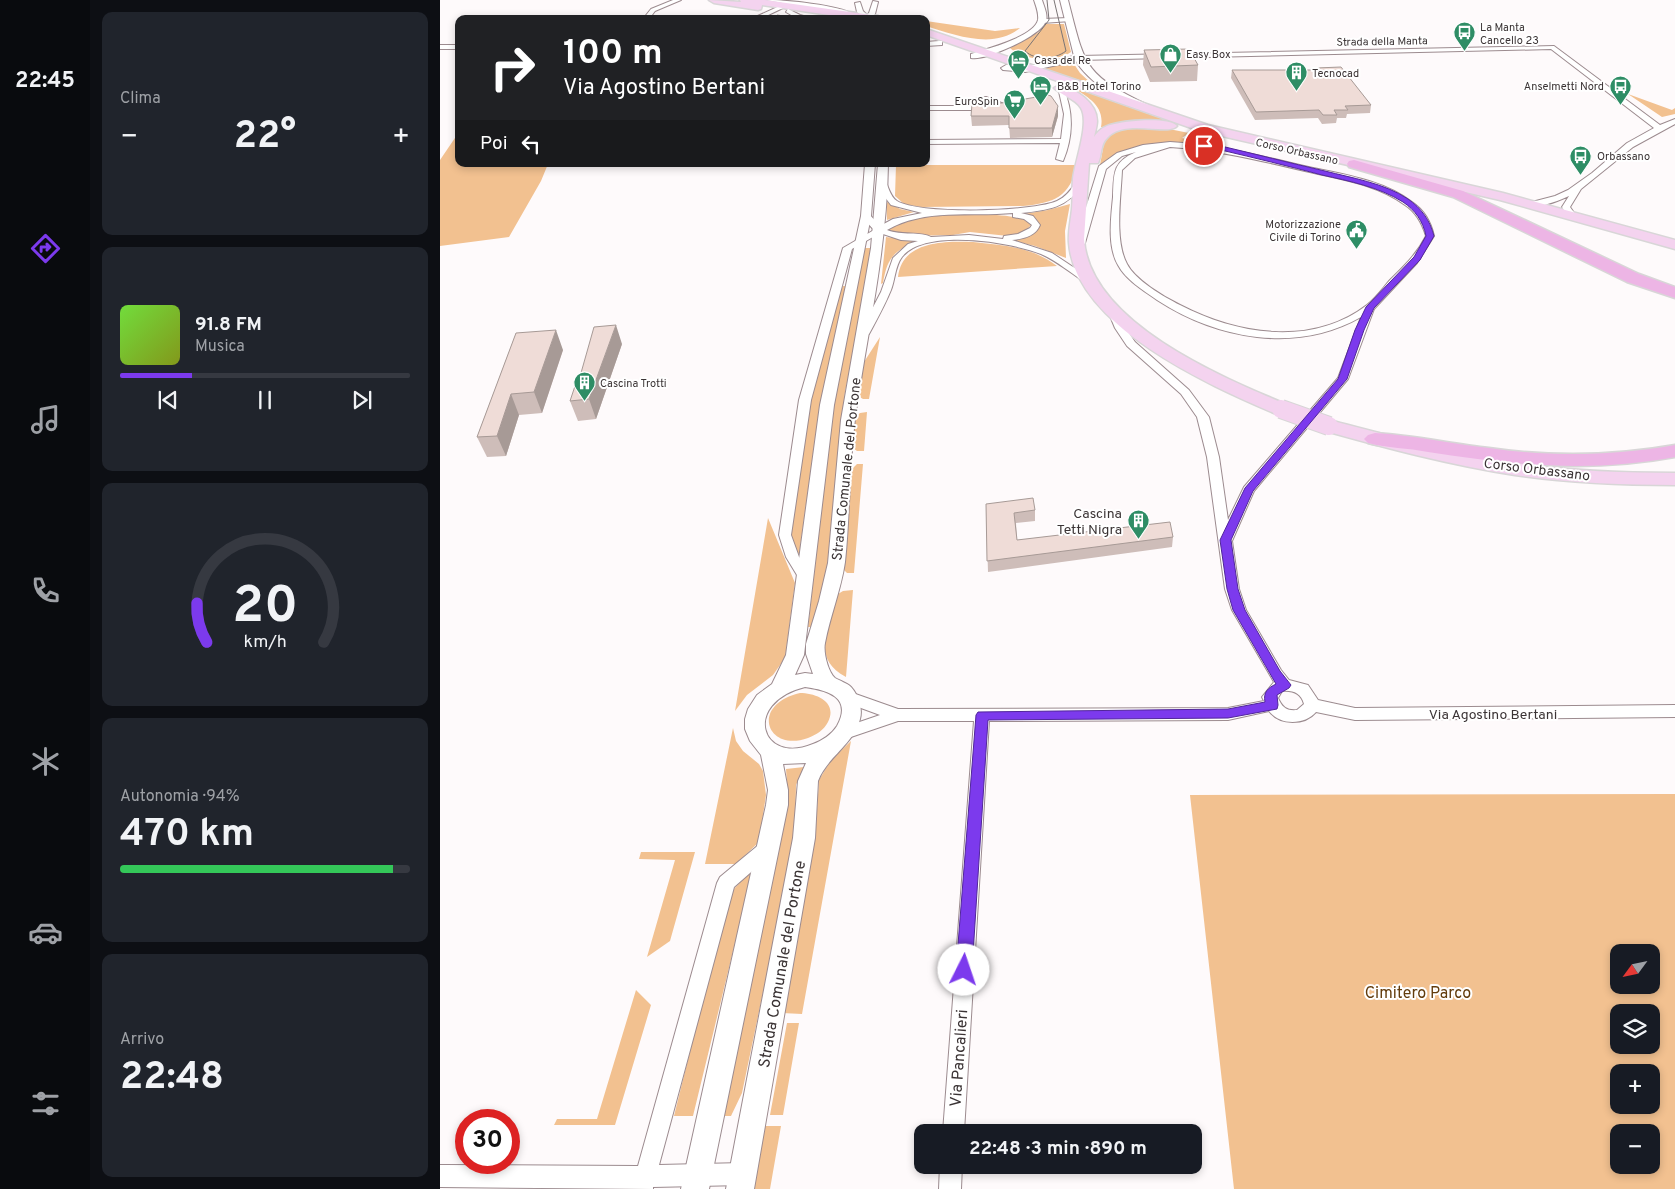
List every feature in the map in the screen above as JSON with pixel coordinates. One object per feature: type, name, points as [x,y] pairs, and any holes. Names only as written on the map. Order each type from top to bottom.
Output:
[{"type":"highway","points":[[1354,164],[1463,197],[1633,278],[1675,293]]},
{"type":"highway","points":[[1376,439],[1410,441],[1488,455],[1558,461],[1615,460],[1675,451]]},
{"type":"main road","points":[[714,0],[772,4],[820,15]]},
{"type":"main road","points":[[745,0],[854,15]]},
{"type":"main road","points":[[974,56],[1031,33],[1040,25],[1042,20],[1038,0]]},
{"type":"main road","points":[[1064,0],[1079,58],[1098,81],[1117,94],[1152,111]]},
{"type":"main road","name":"Corso Orbassano","points":[[930,35],[1231,136],[1450,184],[1675,246]]},
{"type":"main road","name":"Corso Orbassano","points":[[930,37],[938,44],[1006,68],[1059,94],[1083,101],[1090,112],[1092,121],[1079,184],[1079,209],[1075,226],[1080,262],[1088,280],[1113,311],[1157,347],[1247,395],[1328,426],[1376,439],[1452,458],[1515,469],[1584,476],[1675,479]]},
{"type":"main road","points":[[955,42],[992,43],[1020,39]]},
{"type":"main road","points":[[1007,44],[1006,50],[1024,57],[1045,61],[1061,61]]},
{"type":"main road","points":[[1006,68],[1033,69],[1079,58]]},
{"type":"main road","points":[[1079,209],[1097,142],[1104,133],[1111,129],[1151,124],[1231,136]]},
{"type":"street","points":[[649,15],[653,10],[678,0]]},
{"type":"street","points":[[871,15],[875,2]]},
{"type":"street","points":[[772,4],[794,15]]},
{"type":"street","points":[[759,15],[772,4],[832,10],[850,14]]},
{"type":"street","points":[[832,10],[858,4],[860,12],[864,15]]},
{"type":"street","points":[[1042,20],[1069,20]]},
{"type":"street","points":[[930,44],[938,44]]},
{"type":"street","points":[[440,47],[455,47]]},
{"type":"street","name":"Strada della Manta","points":[[1079,58],[1552,47],[1659,128]]},
{"type":"street","points":[[1059,94],[1066,104],[1069,119],[1060,159]]},
{"type":"street","points":[[1059,94],[1066,104]]},
{"type":"street","points":[[930,108],[1010,108]]},
{"type":"street","points":[[1528,204],[1550,202],[1577,190],[1630,145],[1659,128],[1675,122]]},
{"type":"street","points":[[930,142],[1065,141]]},
{"type":"street","points":[[1077,250],[1102,168],[1107,162],[1135,149],[1166,146],[1188,144],[1221,148],[1384,190],[1406,201],[1427,223],[1430,236],[1418,258],[1370,307],[1319,332],[1294,336],[1262,336],[1240,332],[1198,318],[1171,304],[1147,288],[1124,267],[1116,243],[1118,170],[1121,165],[1134,155],[1166,146]]},
{"type":"street","name":"Strada Comunale del Portone","points":[[780,688],[795,655],[827,404],[866,216],[870,167]]},
{"type":"street","name":"Strada Comunale del Portone","points":[[826,682],[815,654],[816,644],[836,563],[848,420],[864,334],[879,230],[883,167]]},
{"type":"street","name":"Corso Orbassano","points":[[881,180],[889,198],[896,204],[915,210],[940,211],[1038,209],[1066,200],[1072,195],[1079,184]]},
{"type":"street","points":[[1573,217],[1566,207],[1577,190]]},
{"type":"street","name":"Corso Orbassano","points":[[804,577],[785,535],[805,400],[848,248],[906,217],[940,211]]},
{"type":"street","name":"Corso Orbassano","points":[[879,230],[894,236],[941,238],[977,236],[1020,237],[1034,230],[1036,225],[1034,221],[1021,215],[984,214],[963,211]]},
{"type":"street","points":[[866,216],[879,230]]},
{"type":"street","name":"Corso Orbassano","points":[[959,237],[1028,246],[1053,257],[1088,280]]},
{"type":"street","name":"Corso Orbassano","points":[[864,334],[889,285],[893,264],[899,255],[911,246],[941,238]]},
{"type":"street","points":[[1225,540],[1248,490],[1343,379],[1370,307]]},
{"type":"street","points":[[1113,311],[1120,328],[1131,344],[1184,392],[1203,417],[1213,457],[1232,589],[1239,610],[1284,685]]},
{"type":"street","points":[[838,739],[851,717],[852,708],[847,697],[837,685],[805,680],[780,688],[763,701],[755,714],[754,732],[763,746],[787,756],[808,755],[838,739],[898,715]]},
{"type":"street","points":[[1284,685],[1300,688],[1307,692],[1312,705],[1308,712],[1297,717],[1281,713],[1272,705],[1270,697],[1272,692],[1284,685]]},
{"type":"street","points":[[847,697],[898,715],[1228,714],[1272,705]]},
{"type":"street","name":"Via Agostino Bertani","points":[[1312,705],[1355,714],[1675,711]]},
{"type":"street","name":"Via Pancalieri","points":[[954,1124],[982,715]]},
{"type":"street","name":"Strada Comunale del Portone","points":[[741,1182],[802,848],[808,782],[812,770],[838,739]]},
{"type":"street","points":[[696,1182],[777,805],[778,790],[770,750]]},
{"type":"street","points":[[643,1183],[726,883],[768,847]]},
{"type":"street","points":[[950,1189],[951,1174]]},
{"type":"street","points":[[440,1176],[643,1183],[741,1182]]},
{"type":"green space","points":[[930,22],[995,31],[1020,28],[1010,35],[986,39],[974,39],[930,27]]},
{"type":"green space","points":[[1046,24],[1064,24],[1071,52],[1057,58],[1040,59],[1023,56],[1010,48],[1039,32]]},
{"type":"green space","points":[[1072,61],[1080,73],[1092,84],[1043,69]]},
{"type":"green space","points":[[1072,87],[1166,120],[1163,123],[1101,127],[1102,120],[1098,108]]},
{"type":"green space","points":[[1628,94],[1672,110],[1675,108],[1675,114],[1662,117]]},
{"type":"green space","points":[[1132,127],[1159,127],[1189,133],[1182,138],[1208,144],[1151,144],[1124,151],[1100,165],[1105,137],[1110,133]]},
{"type":"green space","points":[[455,138],[455,167],[547,167],[541,181],[509,237],[440,246],[440,160]]},
{"type":"green space","points":[[930,165],[1077,165],[1074,176],[1065,191],[1044,203],[1023,206],[921,207],[904,204],[895,196],[896,167],[930,167]]},
{"type":"green space","points":[[888,202],[900,209],[914,212],[887,220],[886,203]]},
{"type":"green space","points":[[1070,204],[1065,231],[1066,258],[1035,246],[1011,240],[1031,234],[1039,226],[1037,220],[1024,214]]},
{"type":"green space","points":[[952,214],[1008,216],[1027,221],[1031,225],[1023,234],[1008,236],[970,232],[953,235],[910,236],[886,230],[887,228],[926,216]]},
{"type":"green space","points":[[886,237],[917,241],[893,256],[889,261],[883,283],[881,284]]},
{"type":"green space","points":[[973,242],[1028,251],[1057,266],[898,277],[901,265],[907,256],[916,250],[938,243]]},
{"type":"green space","points":[[864,248],[872,248],[863,305],[845,392],[826,578],[812,627],[808,627],[835,392]]},
{"type":"green space","points":[[843,286],[846,286],[819,410],[799,555],[789,535],[808,411],[839,294]]},
{"type":"green space","points":[[880,337],[869,399],[863,399],[858,396],[864,362]]},
{"type":"green space","points":[[867,412],[864,451],[857,451],[853,448],[855,417],[860,413]]},
{"type":"green space","points":[[857,464],[863,464],[854,573],[847,573],[843,569],[852,469]]},
{"type":"green space","points":[[768,518],[795,583],[785,658],[773,675],[747,695],[735,711]]},
{"type":"green space","points":[[853,590],[846,677],[835,669],[828,660],[825,651],[825,640],[838,594],[843,591]]},
{"type":"green space","points":[[800,693],[819,697],[828,704],[830,715],[828,722],[820,732],[808,738],[794,741],[782,739],[774,734],[770,726],[769,716],[774,707],[784,699]]},
{"type":"green space","points":[[733,728],[736,741],[743,751],[759,764],[763,771],[766,795],[759,842],[736,864],[705,864]]},
{"type":"green space","points":[[851,741],[802,1014],[782,1013],[815,840],[819,780],[831,760]]},
{"type":"green space","points":[[804,767],[796,785],[795,839],[742,1093],[731,1116],[720,1116],[788,799],[786,769]]},
{"type":"green space","name":"Cimitero Parco","points":[[1675,794],[1675,1189],[1234,1189],[1190,795]]},
{"type":"green space","points":[[641,852],[695,852],[670,941],[647,957],[675,860],[639,859]]},
{"type":"green space","points":[[753,869],[693,1116],[674,1116],[729,894]]},
{"type":"green space","points":[[636,990],[651,1005],[615,1125],[554,1125],[557,1119],[597,1119]]},
{"type":"green space","points":[[787,1023],[799,1023],[783,1115],[770,1115]]},
{"type":"green space","points":[[761,1126],[781,1126],[770,1189],[749,1189]]},
{"type":"building","points":[[1189,49],[1198,65],[1151,67],[1144,50]]},
{"type":"building","name":"Tecnocad","points":[[1341,67],[1371,105],[1345,106],[1348,110],[1334,110],[1337,115],[1323,115],[1319,110],[1256,112],[1232,70],[1318,70],[1316,68]]},
{"type":"building","points":[[1051,96],[1058,106],[1052,128],[1009,128],[1009,116],[971,116],[972,104],[1002,103]]},
{"type":"building","points":[[616,325],[589,399],[570,401],[577,380],[579,380],[594,327]]},
{"type":"building","points":[[556,330],[534,392],[511,394],[497,436],[477,437],[516,333]]},
{"type":"building","points":[[1033,498],[1035,510],[1014,513],[1017,540],[1170,522],[1173,537],[987,561],[986,504]]},
{"type":"tram line","points":[[1047,0],[1049,20],[1025,51],[1040,58],[1051,58],[1066,51],[1054,0]]},
{"type":"place","name":"La Manta Cancello 23","points":[[1464,52]]},
{"type":"place","name":"Easy Box","points":[[1170,73]]},
{"type":"place","name":"Casa del Re","points":[[1018,79]]},
{"type":"place","name":"Tecnocad","points":[[1296,92]]},
{"type":"place","name":"B&B Hotel Torino","points":[[1041,105]]},
{"type":"place","name":"Anselmetti Nord","points":[[1620,105]]},
{"type":"place","name":"EuroSpin","points":[[1015,120]]},
{"type":"place","name":"Orbassano","points":[[1581,175]]},
{"type":"place","name":"Motorizzazione Civile di Torino","points":[[1357,249]]},
{"type":"place","name":"Cascina Trotti","points":[[584,402]]},
{"type":"place","name":"Cascina Tetti Nigra","points":[[1138,540]]},
{"type":"route","points":[[964,970],[982,715],[1228,714],[1272,705],[1270,697],[1272,692],[1284,685],[1239,610],[1232,589],[1225,540],[1248,490],[1343,379],[1370,307],[1418,258],[1430,236],[1427,223],[1419,213],[1406,201],[1384,190],[1221,148],[1204,146]]}]
